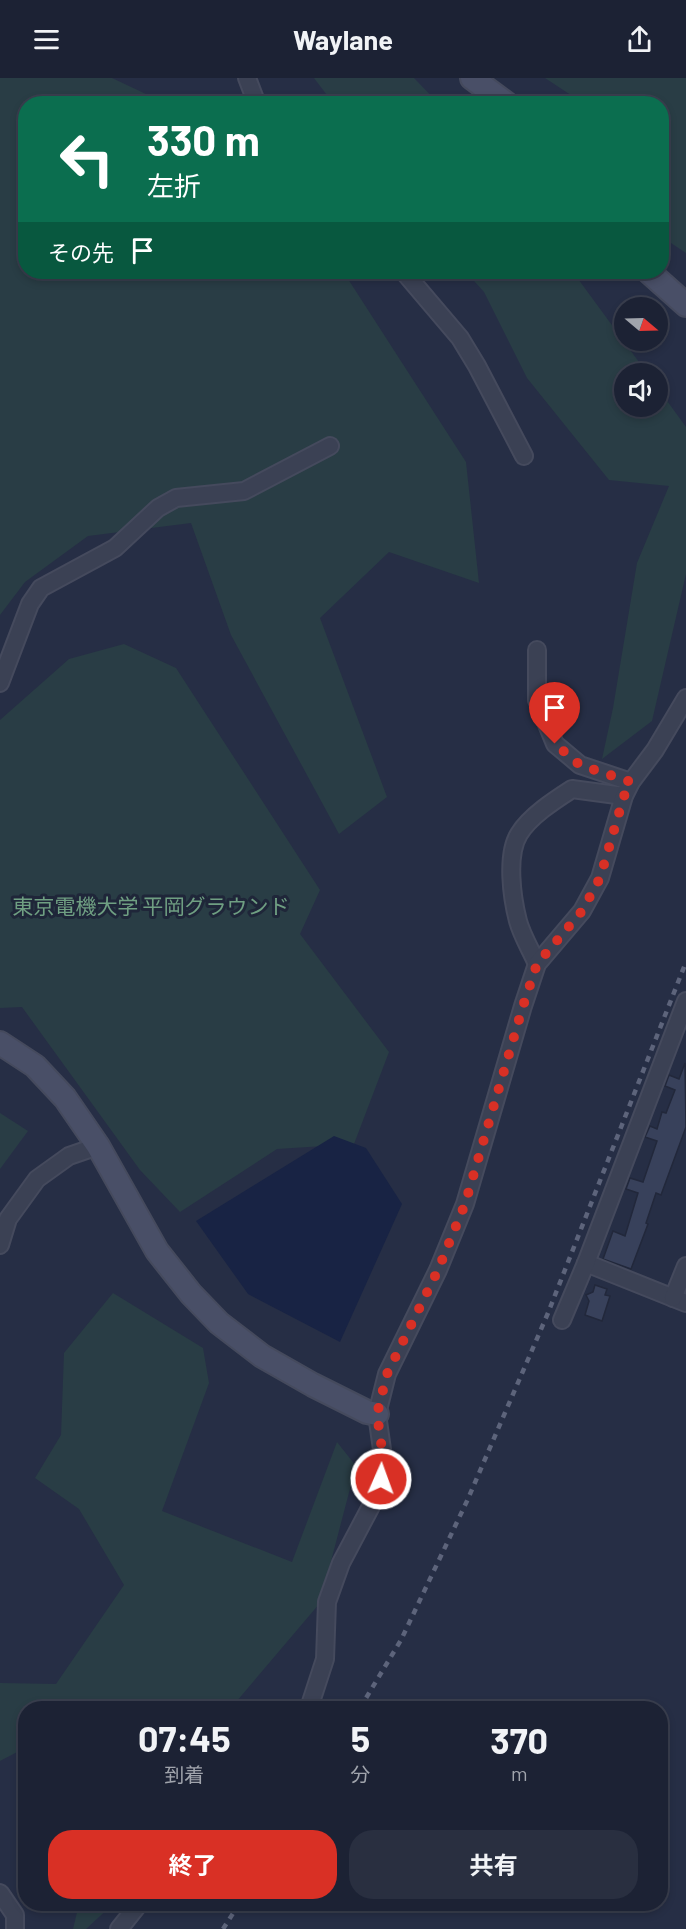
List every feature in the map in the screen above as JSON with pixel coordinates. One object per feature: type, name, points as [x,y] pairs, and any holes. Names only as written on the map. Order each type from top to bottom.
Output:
[{"type":"street","points":[[247,78],[254,96]]},
{"type":"street","points":[[472,78],[496,96]]},
{"type":"street","points":[[410,279],[460,338],[524,456]]},
{"type":"street","points":[[657,279],[686,305]]},
{"type":"street","points":[[0,683],[30,604],[41,588],[115,548],[158,508],[176,498],[244,491],[330,446]]},
{"type":"street","points":[[537,650],[537,700],[555,744],[580,765],[627,789]]},
{"type":"street","points":[[311,1701],[325,1659],[327,1602],[341,1563],[378,1494],[384,1464],[377,1414],[387,1374],[438,1270],[465,1204],[537,964],[582,911],[600,878],[627,789],[655,750],[686,698]]},
{"type":"street","points":[[537,964],[518,921],[513,889],[511,859],[519,834],[545,806],[572,789],[627,789]]},
{"type":"street","points":[[562,1320],[686,1001]]},
{"type":"street","points":[[0,1044],[35,1066],[53,1084],[98,1146],[157,1251],[219,1323],[262,1356],[313,1385],[367,1412],[377,1414]]},
{"type":"street","points":[[0,1245],[8,1219],[37,1179],[69,1156],[98,1146]]},
{"type":"street","points":[[586,1263],[680,1300],[686,1266]]},
{"type":"street","points":[[0,1893],[15,1915],[15,1929]]},
{"type":"street","points":[[119,1929],[134,1911]]},
{"type":"green space","points":[[0,78],[112,78],[150,96],[18,96],[18,279],[348,279],[466,462],[479,583],[389,552],[320,618],[387,797],[339,834],[231,635],[191,523],[88,536],[25,582],[0,615]]},
{"type":"green space","points":[[314,78],[414,78],[431,96],[328,96]]},
{"type":"green space","points":[[545,78],[686,78],[686,253],[669,242],[669,96],[572,96]]},
{"type":"green space","points":[[472,279],[578,279],[614,328],[614,351],[631,351],[640,363],[614,363],[614,417],[668,417],[668,402],[686,427],[686,574],[652,721],[602,759],[613,708],[637,563],[669,486],[609,480],[527,378],[484,292]]},
{"type":"green space","name":"東京電機大学 平岡グラウンド","points":[[124,644],[176,668],[320,890],[300,934],[389,1052],[354,1144],[277,1149],[180,1212],[140,1170],[22,1007],[0,1008],[0,720],[69,659]]},
{"type":"green space","points":[[0,1113],[28,1131],[0,1169]]},
{"type":"green space","points":[[113,1293],[203,1348],[209,1383],[162,1511],[292,1562],[337,1442],[356,1466],[320,1603],[237,1701],[18,1701],[18,1752],[0,1761],[0,1683],[56,1684],[124,1585],[79,1509],[35,1478],[61,1435],[64,1353]]},
{"type":"green space","points":[[77,1911],[105,1911],[86,1929],[73,1929]]},
{"type":"water","points":[[334,1136],[366,1148],[402,1204],[340,1342],[248,1294],[196,1221]]},
{"type":"building","points":[[685,1063],[686,1127],[661,1195],[656,1193],[646,1223],[648,1224],[631,1269],[603,1259],[613,1231],[625,1236],[638,1193],[626,1189],[630,1178],[643,1182],[657,1141],[645,1137],[650,1126],[657,1129],[662,1112],[666,1113],[675,1090],[665,1086],[669,1075],[679,1079]]},
{"type":"building","points":[[595,1285],[607,1289],[605,1295],[610,1296],[602,1321],[585,1315],[589,1301],[586,1295],[593,1292]]},
{"type":"railway","points":[[364,1701],[401,1640],[467,1501],[548,1313],[686,962]]},
{"type":"railway","points":[[223,1929],[235,1911]]},
{"type":"route","points":[[381,1479],[384,1464],[377,1414],[387,1374],[438,1270],[465,1204],[537,964],[582,911],[600,878],[624,796],[631,782],[580,765],[555,744]]}]
